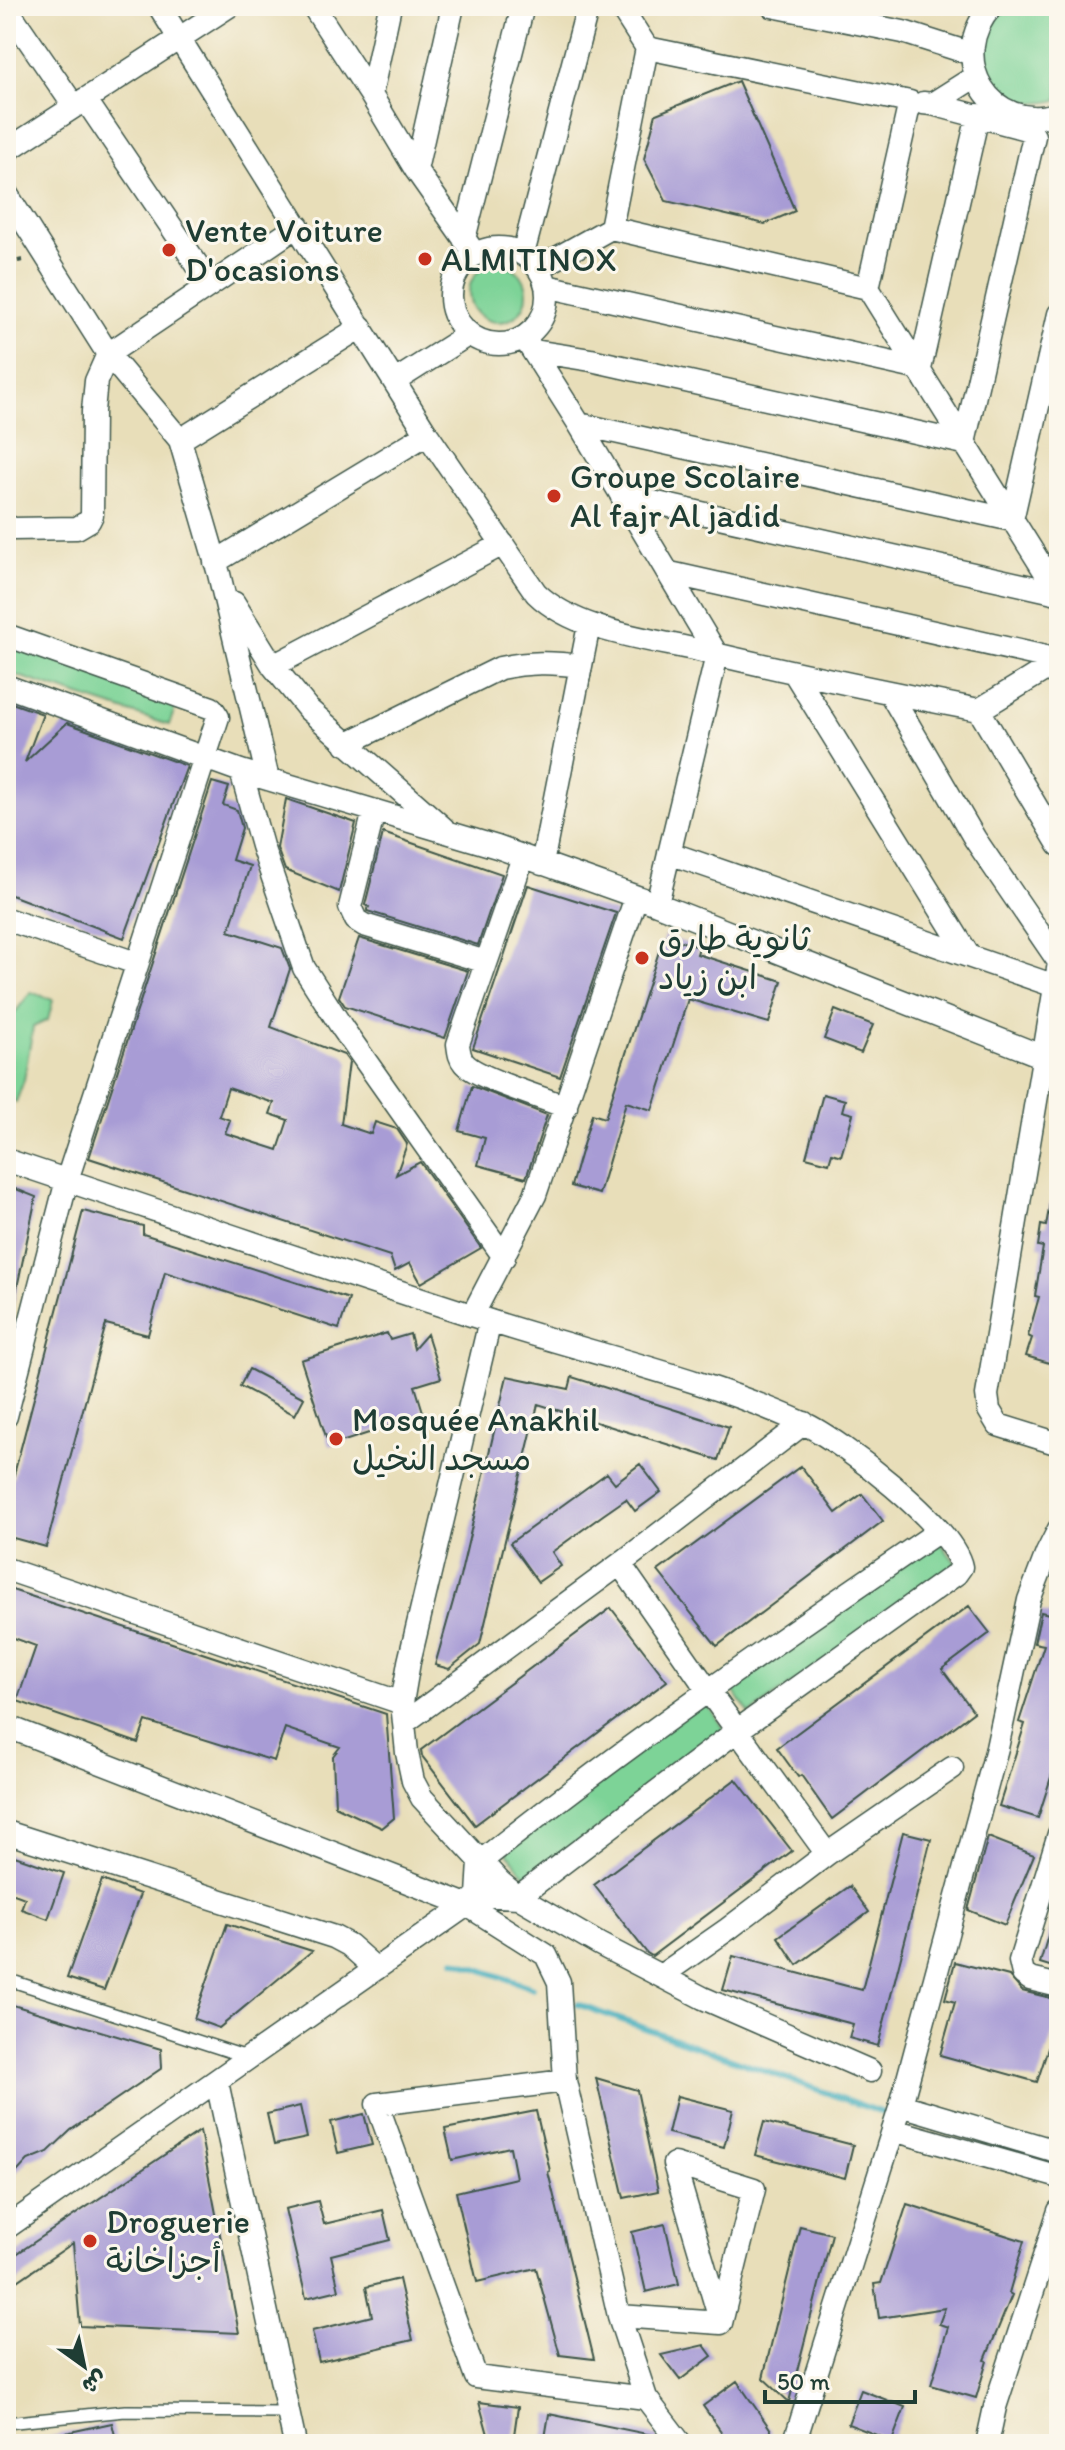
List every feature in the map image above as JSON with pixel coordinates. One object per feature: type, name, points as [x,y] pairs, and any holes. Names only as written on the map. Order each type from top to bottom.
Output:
[{"type":"street","points":[[159,6],[427,434],[543,599],[589,625],[795,674],[979,710],[1059,660]]},
{"type":"street","points":[[6,151],[229,6]]},
{"type":"street","points":[[371,95],[390,6]]},
{"type":"street","points":[[416,170],[453,6]]},
{"type":"street","points":[[523,6],[470,246],[451,292],[455,316],[469,334],[487,343],[529,344],[964,443]]},
{"type":"street","points":[[529,344],[547,302],[536,269],[588,6]]},
{"type":"street","points":[[611,228],[647,48],[620,6]]},
{"type":"street","points":[[772,6],[903,32],[974,65]]},
{"type":"street","points":[[6,7],[80,103],[210,284]]},
{"type":"street","points":[[984,8],[975,32],[974,65],[988,95],[1005,110],[1036,117],[1059,113]]},
{"type":"street","points":[[320,11],[416,170],[470,246]]},
{"type":"street","points":[[647,48],[978,115],[1030,130],[1034,136],[964,443]]},
{"type":"street","points":[[868,288],[921,103],[974,65]]},
{"type":"street","points":[[920,369],[978,115]]},
{"type":"street","points":[[6,193],[108,354],[180,440],[217,568],[268,779]]},
{"type":"street","points":[[6,525],[13,529],[77,528],[89,521],[92,515],[96,381],[108,354],[298,226]]},
{"type":"street","points":[[536,269],[611,228],[868,288],[1059,594]]},
{"type":"street","points":[[470,246],[499,248],[536,269],[920,369]]},
{"type":"street","points":[[1012,520],[1059,314]]},
{"type":"street","points":[[180,440],[361,327]]},
{"type":"street","points":[[395,381],[469,334]]},
{"type":"street","points":[[529,344],[717,655],[669,853],[646,900],[535,1195],[504,1257],[482,1318],[409,1662],[403,1713],[407,1753],[413,1781],[422,1798],[480,1862],[518,1897],[599,1944],[703,1998],[870,2071]]},
{"type":"street","points":[[579,424],[1012,520]]},
{"type":"street","points":[[217,568],[427,434]]},
{"type":"street","points":[[621,495],[1059,594]]},
{"type":"street","points":[[273,666],[503,544]]},
{"type":"street","points":[[217,568],[250,633],[308,709],[450,834]]},
{"type":"street","points":[[670,573],[1059,660]]},
{"type":"street","points":[[566,1107],[475,1072],[462,1061],[458,1044],[486,962],[532,860],[589,625]]},
{"type":"street","points":[[6,635],[212,708],[218,717],[67,1180],[6,1416]]},
{"type":"street","points":[[346,744],[500,668],[526,662],[551,661],[581,666]]},
{"type":"street","points":[[795,674],[969,956]]},
{"type":"street","points":[[6,686],[241,771],[532,860],[646,900],[1051,1059]]},
{"type":"street","points":[[890,693],[975,839],[1059,962],[1051,1059],[987,1395],[989,1410],[998,1425],[1059,1444]]},
{"type":"street","points":[[979,710],[1059,845]]},
{"type":"street","points":[[241,771],[262,846],[304,968],[335,1018],[504,1257]]},
{"type":"street","points":[[374,811],[350,907],[356,920],[486,962]]},
{"type":"street","points":[[669,853],[1055,986]]},
{"type":"street","points":[[6,919],[136,963]]},
{"type":"street","points":[[6,1160],[482,1318],[658,1370],[804,1423],[841,1445],[892,1485],[939,1531],[960,1562],[956,1574],[738,1730],[518,1897],[473,1900],[6,2228]]},
{"type":"street","points":[[403,1713],[620,1564],[804,1423]]},
{"type":"street","points":[[794,2444],[901,2105],[997,1748],[1029,1600],[1059,1529]]},
{"type":"street","points":[[473,1900],[480,1862],[540,1814],[707,1689],[939,1531]]},
{"type":"street","points":[[620,1564],[827,1854]]},
{"type":"street","points":[[6,1569],[403,1713]]},
{"type":"street","points":[[6,1726],[473,1900],[538,1948],[553,1964],[561,1991],[565,2081],[619,2316],[646,2398],[681,2444]]},
{"type":"street","points":[[662,1975],[827,1854],[952,1768]]},
{"type":"street","points":[[6,1832],[334,1937],[349,1945],[376,1969]]},
{"type":"street","points":[[1059,1834],[1020,1961],[1023,1974],[1059,1986]]},
{"type":"street","points":[[565,2081],[377,2104],[476,2377],[646,2398]]},
{"type":"street","points":[[217,2082],[295,2444]]},
{"type":"street","points":[[901,2105],[1059,2152]]},
{"type":"street","points":[[893,2130],[1059,2177]]},
{"type":"street","points":[[674,2164],[754,2189],[721,2323],[682,2193],[674,2164]]},
{"type":"street","points":[[987,2444],[995,2407],[1059,2211]]},
{"type":"street","points":[[619,2316],[721,2323]]},
{"type":"lane","points":[[6,1979],[251,2058]]},
{"type":"lane","points":[[6,2423],[125,2411],[286,2412]]},
{"type":"green space","points":[[1007,6],[1059,6],[1058,100],[1026,102],[1012,98],[991,82],[985,69],[987,37],[994,20]]},
{"type":"green space","points":[[498,264],[518,273],[527,293],[518,313],[498,322],[478,313],[469,293],[478,273]]},
{"type":"green space","points":[[6,643],[177,703],[169,725],[6,672]]},
{"type":"green space","points":[[31,992],[53,1000],[48,1020],[33,1027],[24,1080],[16,1102],[6,1097],[6,1024]]},
{"type":"green space","points":[[937,1538],[957,1565],[750,1714],[723,1677]]},
{"type":"green space","points":[[699,1694],[728,1734],[529,1880],[506,1851]]},
{"type":"building","points":[[738,81],[795,211],[765,224],[666,201],[644,159],[656,114]]},
{"type":"building","points":[[6,701],[43,714],[25,762],[67,723],[187,766],[124,938],[6,893]]},
{"type":"building","points":[[212,782],[229,787],[223,805],[237,810],[242,828],[232,860],[250,866],[229,931],[282,948],[290,969],[271,1027],[344,1055],[349,1062],[341,1124],[371,1134],[375,1122],[397,1129],[407,1144],[396,1175],[420,1162],[481,1248],[421,1283],[410,1263],[395,1271],[390,1256],[89,1158]],"holes":[[[228,1088],[274,1103],[270,1114],[288,1120],[278,1150],[225,1133],[230,1120],[219,1116]]]},
{"type":"building","points":[[286,799],[356,823],[339,892],[285,870],[277,848]]},
{"type":"building","points":[[383,833],[502,874],[478,945],[367,911],[369,907],[365,905]]},
{"type":"building","points":[[528,885],[616,913],[560,1077],[473,1048]]},
{"type":"building","points":[[664,936],[699,947],[697,954],[782,981],[769,1023],[688,999],[652,1110],[626,1102],[599,1194],[571,1186],[592,1114],[605,1118]]},
{"type":"building","points":[[359,938],[468,971],[445,1038],[345,1006],[339,997]]},
{"type":"building","points":[[835,1010],[873,1025],[861,1053],[824,1039]]},
{"type":"building","points":[[472,1086],[547,1115],[526,1178],[478,1165],[485,1138],[459,1131]]},
{"type":"building","points":[[823,1094],[845,1100],[842,1111],[853,1114],[841,1156],[832,1153],[829,1163],[806,1157]]},
{"type":"building","points":[[6,1185],[36,1197],[13,1307],[6,1306]]},
{"type":"building","points":[[1050,1203],[1059,1204],[1059,1366],[1026,1356],[1039,1297],[1035,1296],[1043,1247],[1038,1246],[1041,1225],[1046,1226]]},
{"type":"building","points":[[83,1211],[143,1226],[143,1234],[349,1299],[339,1329],[165,1272],[148,1335],[106,1324],[46,1547],[6,1536],[6,1505]]},
{"type":"building","points":[[387,1333],[390,1340],[410,1334],[414,1349],[427,1334],[441,1378],[415,1386],[424,1415],[329,1446],[301,1360]]},
{"type":"building","points":[[249,1369],[304,1398],[295,1415],[240,1386]]},
{"type":"building","points":[[507,1376],[569,1389],[572,1377],[729,1427],[718,1460],[538,1404],[480,1644],[449,1669],[435,1665],[460,1577]]},
{"type":"building","points":[[640,1464],[661,1492],[635,1511],[626,1499],[552,1552],[561,1566],[538,1582],[510,1543],[607,1473],[615,1483]]},
{"type":"building","points":[[801,1466],[836,1513],[862,1494],[883,1521],[717,1646],[658,1571]]},
{"type":"building","points":[[6,1588],[386,1714],[394,1818],[382,1828],[335,1806],[333,1756],[340,1747],[285,1728],[274,1761],[146,1721],[138,1743],[17,1701],[36,1646],[6,1635]]},
{"type":"building","points":[[969,1606],[990,1633],[942,1669],[974,1712],[832,1819],[801,1775],[798,1777],[777,1748]]},
{"type":"building","points":[[611,1608],[667,1681],[475,1825],[422,1756],[421,1750]]},
{"type":"building","points":[[1055,1608],[1059,1608],[1059,1752],[1038,1818],[999,1806],[1025,1724],[1019,1722],[1044,1645],[1034,1643],[1041,1612],[1053,1615]]},
{"type":"building","points":[[736,1779],[792,1851],[652,1956],[594,1885]]},
{"type":"building","points":[[903,1832],[931,1839],[878,2046],[849,2038],[853,2024],[723,1990],[733,1956],[862,1990]]},
{"type":"building","points":[[988,1837],[1034,1855],[1005,1925],[968,1910]]},
{"type":"building","points":[[6,1853],[64,1873],[48,1919],[21,1909],[25,1898],[6,1891]]},
{"type":"building","points":[[102,1880],[140,1894],[104,1990],[67,1978]]},
{"type":"building","points":[[850,1886],[869,1912],[797,1965],[778,1937]]},
{"type":"building","points":[[1055,1912],[1059,1912],[1059,1969],[1040,1963]]},
{"type":"building","points":[[227,1924],[312,1951],[219,2028],[194,2019]]},
{"type":"building","points":[[955,1962],[1009,1976],[1022,1991],[1059,2000],[1054,2030],[1037,2082],[940,2055],[955,2002],[945,1999]]},
{"type":"building","points":[[6,2003],[161,2049],[162,2068],[71,2130],[48,2152],[28,2160],[6,2184],[6,2146],[11,2144],[6,2094],[6,2051],[10,2036],[6,2035]]},
{"type":"building","points":[[596,2078],[637,2090],[658,2191],[624,2198]]},
{"type":"building","points":[[677,2096],[733,2110],[724,2147],[668,2133]]},
{"type":"building","points":[[300,2106],[307,2138],[274,2145],[267,2114]]},
{"type":"building","points":[[536,2111],[594,2359],[560,2355],[536,2268],[477,2282],[456,2192],[516,2178],[510,2147],[452,2160],[445,2129]]},
{"type":"building","points":[[364,2114],[372,2145],[338,2153],[331,2122]]},
{"type":"building","points":[[764,2122],[853,2145],[845,2178],[755,2155]]},
{"type":"building","points":[[200,2131],[239,2333],[80,2326],[73,2243],[6,2289],[6,2261]]},
{"type":"building","points":[[318,2201],[324,2224],[383,2210],[390,2240],[331,2255],[339,2290],[306,2298],[285,2209]]},
{"type":"building","points":[[907,2204],[1024,2241],[1009,2293],[1012,2295],[985,2360],[976,2398],[931,2385],[948,2327],[939,2324],[945,2308],[879,2318],[874,2284],[881,2283]]},
{"type":"building","points":[[665,2224],[679,2284],[646,2292],[632,2232]]},
{"type":"building","points":[[800,2226],[832,2234],[789,2402],[763,2378]]},
{"type":"building","points":[[399,2279],[413,2340],[319,2362],[312,2331],[372,2316],[366,2287]]},
{"type":"building","points":[[704,2345],[712,2356],[680,2380],[661,2355]]},
{"type":"building","points":[[737,2381],[771,2430],[770,2444],[730,2444],[703,2406]]},
{"type":"building","points":[[861,2390],[905,2407],[892,2441],[848,2424]]},
{"type":"building","points":[[479,2402],[518,2407],[513,2442],[489,2438]]},
{"type":"building","points":[[549,2414],[657,2436],[660,2444],[544,2444]]},
{"type":"building","points":[[112,2423],[117,2444],[48,2444],[47,2437]]},
{"type":"waterway","points":[[454,1960],[533,1988]]},
{"type":"waterway","points":[[577,2004],[886,2114]]},
{"type":"place","name":"Vente Voiture D'ocasions","points":[[169,250]]},
{"type":"place","name":"ALMITINOX","points":[[425,259]]},
{"type":"place","name":"Groupe Scolaire Al fajr Al jadid","points":[[554,496]]},
{"type":"place","name":"ثانوية طارق ابن زياد","points":[[642,958]]},
{"type":"place","name":"Mosquée Anakhil مسجد النخيل","points":[[336,1439]]},
{"type":"place","name":"Droguerie أجزاخانة","points":[[90,2241]]}]
